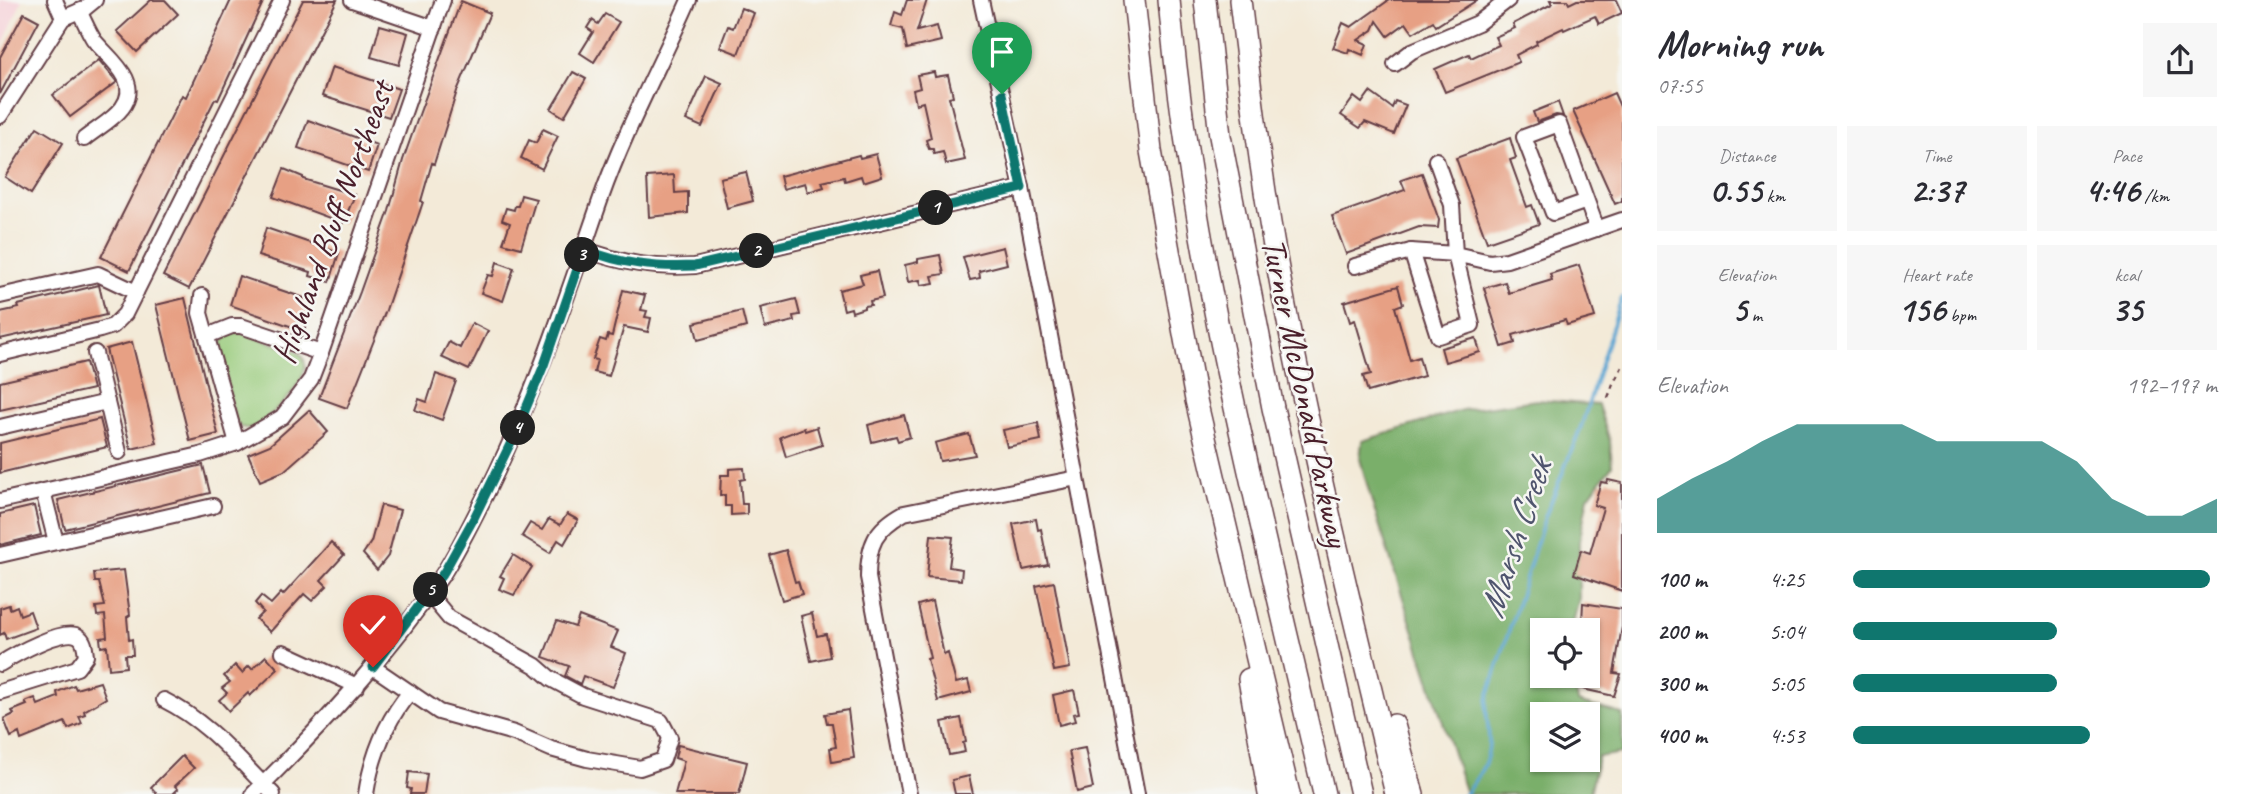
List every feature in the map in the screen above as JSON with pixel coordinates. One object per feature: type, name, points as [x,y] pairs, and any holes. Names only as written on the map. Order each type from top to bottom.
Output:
[{"type":"highway","points":[[1134,0],[1151,151],[1196,400],[1289,794]]},
{"type":"highway","name":"Turner McDonald Parkway","points":[[1169,0],[1185,141],[1212,300],[1324,794]]},
{"type":"highway","name":"Turner McDonald Parkway","points":[[1205,0],[1220,136],[1273,408],[1361,794]]},
{"type":"highway","points":[[1240,0],[1275,252],[1305,403],[1396,794]]},
{"type":"highway","points":[[1225,525],[1231,575],[1269,794]]},
{"type":"highway","points":[[1348,592],[1364,621],[1413,794]]},
{"type":"street","points":[[55,0],[63,18]]},
{"type":"street","points":[[0,116],[63,18],[95,0]]},
{"type":"street","points":[[0,354],[113,326],[125,314],[282,0]]},
{"type":"street","points":[[352,0],[434,27]]},
{"type":"street","name":"Highland Bluff Northeast","points":[[0,501],[200,455],[237,443],[282,416],[311,379],[443,0]]},
{"type":"street","points":[[164,700],[205,725],[263,791],[357,686],[429,594],[474,518],[517,430],[544,365],[623,143],[689,0]]},
{"type":"street","points":[[981,0],[1022,188],[1137,794]]},
{"type":"street","points":[[1395,64],[1412,51],[1478,23],[1508,0]]},
{"type":"street","points":[[79,11],[93,38],[126,76],[127,86],[122,108],[84,139]]},
{"type":"street","points":[[1587,201],[1553,213],[1524,137],[1559,124],[1587,201],[1597,229]]},
{"type":"street","points":[[1411,251],[1438,336],[1472,325],[1455,254],[1452,205],[1436,160]]},
{"type":"street","points":[[584,249],[637,265],[667,268],[695,266],[1022,188]]},
{"type":"street","points":[[1355,266],[1411,251],[1455,254],[1490,262],[1507,260],[1622,220]]},
{"type":"street","points":[[0,296],[98,274],[136,292]]},
{"type":"street","points":[[202,296],[200,313],[237,443]]},
{"type":"street","points":[[207,336],[232,326],[241,326],[321,353]]},
{"type":"street","points":[[95,353],[119,452]]},
{"type":"street","points":[[0,427],[107,402]]},
{"type":"street","points":[[909,794],[868,577],[868,557],[872,544],[891,520],[904,513],[1077,478]]},
{"type":"street","points":[[43,491],[56,542]]},
{"type":"street","points":[[0,555],[214,506]]},
{"type":"street","points":[[373,667],[439,712],[514,733],[551,749],[587,759],[640,768],[663,760],[670,738],[661,720],[583,696],[551,679],[536,666],[449,618],[429,594]]},
{"type":"street","points":[[0,664],[30,648],[68,633],[77,635],[84,641],[86,656],[77,668],[0,692]]},
{"type":"street","points":[[283,652],[357,686]]},
{"type":"street","points":[[366,794],[371,762],[381,738],[397,708],[410,692]]},
{"type":"path","points":[[1608,398],[1622,367]]},
{"type":"shaded area","points":[[0,0],[22,0],[0,52]]},
{"type":"green space","points":[[244,333],[297,352],[304,360],[300,381],[291,394],[251,429],[240,427],[235,419],[219,348],[226,336]]},
{"type":"green space","points":[[1537,400],[1598,405],[1610,441],[1612,466],[1588,497],[1579,543],[1579,599],[1574,618],[1530,618],[1530,688],[1575,688],[1578,702],[1530,702],[1530,772],[1595,772],[1590,794],[1466,794],[1371,499],[1360,459],[1362,441],[1462,410]]},
{"type":"green space","points":[[1600,708],[1622,714],[1622,753],[1600,757]]},
{"type":"building","points":[[151,0],[165,0],[178,14],[137,52],[117,31]]},
{"type":"building","points":[[231,0],[264,0],[218,100],[215,99],[129,271],[101,257],[182,95],[186,97]]},
{"type":"building","points":[[303,0],[337,0],[189,289],[163,276]]},
{"type":"building","points":[[907,0],[927,0],[917,31],[937,26],[941,41],[907,49],[903,29],[891,26],[895,12],[902,15]]},
{"type":"building","points":[[1389,0],[1477,0],[1436,26],[1433,21],[1413,33],[1406,23],[1388,36],[1377,21],[1373,30],[1358,40],[1367,44],[1363,55],[1349,49],[1348,53],[1333,48],[1343,23],[1351,27]]},
{"type":"building","points":[[1550,0],[1567,0],[1569,4],[1577,0],[1616,0],[1622,13],[1599,24],[1595,16],[1564,30],[1563,28],[1536,41],[1537,44],[1516,55],[1519,62],[1445,92],[1435,69],[1469,54],[1471,58],[1499,45],[1495,37],[1515,28],[1513,24],[1552,4]]},
{"type":"building","points":[[461,1],[490,13],[457,91],[386,310],[347,408],[319,398],[389,211],[403,160]]},
{"type":"building","points":[[741,8],[754,13],[738,54],[720,47],[728,26],[733,28]]},
{"type":"building","points":[[24,13],[39,21],[0,94],[0,57]]},
{"type":"building","points":[[605,14],[619,22],[594,62],[580,53],[593,32],[587,28],[592,20],[598,24]]},
{"type":"building","points":[[380,25],[408,33],[399,65],[371,57]]},
{"type":"building","points":[[99,60],[117,82],[70,117],[53,95]]},
{"type":"building","points":[[332,67],[399,89],[389,117],[322,96]]},
{"type":"building","points":[[573,72],[586,79],[564,117],[551,109]]},
{"type":"building","points":[[934,72],[935,77],[948,75],[953,96],[949,97],[965,160],[946,164],[943,152],[934,154],[933,149],[929,149],[926,140],[931,138],[923,102],[916,104],[913,90],[920,88],[917,75]]},
{"type":"building","points":[[706,76],[722,83],[702,127],[686,120]]},
{"type":"building","points":[[1370,92],[1392,108],[1395,101],[1406,105],[1394,134],[1365,122],[1360,128],[1341,115],[1354,97],[1362,103]]},
{"type":"building","points":[[1614,93],[1622,111],[1622,201],[1615,204],[1573,111]]},
{"type":"building","points":[[1558,102],[1563,116],[1556,115],[1537,122],[1533,112]]},
{"type":"building","points":[[308,120],[377,145],[368,172],[298,148]]},
{"type":"building","points":[[37,127],[63,143],[31,194],[5,177]]},
{"type":"building","points":[[543,129],[558,136],[542,169],[521,158],[529,140],[536,143]]},
{"type":"building","points":[[1510,138],[1516,158],[1510,160],[1527,207],[1532,205],[1539,224],[1487,242],[1456,158]]},
{"type":"building","points":[[876,154],[882,176],[863,182],[861,176],[845,181],[844,177],[822,182],[824,187],[808,192],[805,183],[783,189],[780,176],[859,155],[860,158]]},
{"type":"building","points":[[284,169],[303,179],[355,195],[343,223],[273,197]]},
{"type":"building","points":[[746,172],[753,201],[727,208],[720,178]]},
{"type":"building","points":[[1422,173],[1439,220],[1438,228],[1419,227],[1346,254],[1332,216],[1405,190],[1401,180]]},
{"type":"building","points":[[674,175],[675,193],[688,192],[688,213],[649,217],[647,177]]},
{"type":"building","points":[[521,195],[536,199],[521,248],[503,243],[510,223],[502,220],[506,208],[514,210],[515,206],[518,206]]},
{"type":"building","points":[[266,228],[339,253],[330,282],[310,276],[311,272],[258,256]]},
{"type":"building","points":[[1003,247],[1007,264],[979,271],[980,278],[970,280],[963,257]]},
{"type":"building","points":[[940,255],[944,274],[932,276],[934,283],[921,285],[920,280],[908,282],[905,265],[918,262],[918,259]]},
{"type":"building","points":[[497,262],[514,268],[503,301],[481,293],[488,275],[493,276]]},
{"type":"building","points":[[1579,265],[1595,317],[1567,325],[1565,320],[1513,335],[1515,343],[1502,347],[1484,288],[1505,282],[1509,293],[1552,280],[1550,274]]},
{"type":"building","points":[[877,271],[883,298],[870,301],[871,305],[852,312],[851,308],[844,310],[839,290],[863,284],[860,275]]},
{"type":"building","points":[[239,276],[313,301],[304,331],[230,305]]},
{"type":"building","points":[[99,285],[106,315],[0,339],[0,312]]},
{"type":"building","points":[[1398,286],[1403,304],[1395,307],[1410,360],[1419,357],[1424,376],[1368,392],[1363,376],[1371,374],[1355,320],[1350,322],[1344,302]]},
{"type":"building","points":[[623,290],[645,295],[641,310],[647,311],[645,317],[651,318],[648,332],[624,327],[609,376],[594,372],[597,360],[593,359],[600,339],[606,341],[608,335],[612,336]]},
{"type":"building","points":[[185,298],[218,434],[190,441],[156,305]]},
{"type":"building","points":[[796,299],[800,315],[793,316],[794,321],[765,328],[760,308]]},
{"type":"building","points":[[742,311],[746,327],[698,340],[694,323]]},
{"type":"building","points":[[472,323],[488,331],[469,370],[441,357],[449,342],[460,348]]},
{"type":"building","points":[[1476,338],[1480,352],[1445,362],[1441,348]]},
{"type":"building","points":[[132,342],[157,443],[131,449],[106,349]]},
{"type":"building","points":[[86,362],[93,389],[0,410],[0,382]]},
{"type":"building","points":[[436,374],[456,381],[442,420],[415,410],[419,399],[427,402]]},
{"type":"building","points":[[309,410],[328,432],[284,471],[260,481],[248,454],[270,445]]},
{"type":"building","points":[[904,415],[910,437],[898,441],[896,436],[872,442],[868,425]]},
{"type":"building","points":[[100,419],[107,447],[0,473],[0,443]]},
{"type":"building","points":[[1038,423],[1041,440],[1007,447],[1003,430]]},
{"type":"building","points":[[817,427],[822,445],[786,457],[780,437],[804,428],[805,431]]},
{"type":"building","points":[[969,434],[975,455],[940,461],[935,443]]},
{"type":"building","points":[[203,465],[210,493],[65,529],[58,500]]},
{"type":"building","points":[[744,468],[745,479],[740,480],[742,504],[747,504],[747,514],[731,515],[731,506],[725,506],[725,495],[720,496],[721,475],[729,475],[729,469]]},
{"type":"building","points":[[1608,480],[1622,483],[1622,591],[1574,574],[1581,550],[1590,553],[1603,508],[1594,505],[1601,482],[1607,483]]},
{"type":"building","points":[[381,505],[400,510],[388,556],[377,570],[363,554],[371,542]]},
{"type":"building","points":[[34,506],[41,535],[0,545],[0,514]]},
{"type":"building","points":[[567,514],[578,520],[564,544],[558,540],[550,553],[522,536],[530,523],[542,530],[549,519],[560,525]]},
{"type":"building","points":[[1036,519],[1038,530],[1041,529],[1048,565],[1023,570],[1013,524]]},
{"type":"building","points":[[931,535],[953,537],[949,567],[962,569],[961,580],[927,577]]},
{"type":"building","points":[[331,542],[344,555],[321,580],[327,586],[312,601],[304,594],[270,632],[256,619],[263,612],[255,603],[261,596],[271,604],[281,593],[283,595]]},
{"type":"building","points":[[786,550],[795,582],[798,581],[802,594],[782,600],[769,555]]},
{"type":"building","points":[[513,555],[532,567],[514,595],[499,589],[504,578],[500,576]]},
{"type":"building","points":[[124,570],[130,615],[127,617],[129,640],[132,639],[133,655],[125,655],[126,667],[109,669],[107,646],[101,647],[100,638],[107,637],[105,615],[97,616],[96,607],[105,606],[94,573]]},
{"type":"building","points":[[1054,582],[1070,668],[1054,671],[1036,586]]},
{"type":"building","points":[[932,601],[944,655],[948,653],[956,683],[968,680],[971,692],[938,701],[927,659],[930,658],[918,605]]},
{"type":"building","points":[[1583,603],[1622,609],[1622,627],[1614,673],[1621,674],[1614,696],[1578,688],[1600,688],[1600,618],[1582,618]]},
{"type":"building","points":[[9,605],[10,609],[17,606],[20,615],[30,611],[36,628],[6,639],[4,633],[0,635],[0,608]]},
{"type":"building","points":[[812,613],[817,636],[826,634],[830,657],[811,661],[801,616]]},
{"type":"building","points":[[579,616],[618,631],[611,647],[626,653],[613,687],[583,676],[580,684],[565,676],[569,666],[543,657],[557,621],[575,627]]},
{"type":"building","points":[[266,656],[278,669],[250,696],[248,693],[229,711],[219,700],[227,693],[222,688],[230,682],[224,676],[235,665],[242,673],[249,666],[252,669]]},
{"type":"building","points":[[100,682],[106,698],[79,716],[82,723],[68,729],[65,722],[21,740],[19,733],[11,737],[4,719],[14,714],[12,711],[27,705],[25,702],[35,698],[38,705],[58,697],[57,692],[74,685],[76,689]]},
{"type":"building","points":[[1074,690],[1079,713],[1073,714],[1075,721],[1059,725],[1053,695]]},
{"type":"building","points":[[848,710],[854,758],[832,762],[830,748],[836,747],[832,723],[827,723],[825,714]]},
{"type":"building","points":[[961,718],[966,742],[963,743],[965,752],[949,755],[942,722]]},
{"type":"building","points":[[678,745],[747,762],[739,794],[675,794],[684,761],[675,758]]},
{"type":"building","points":[[1085,748],[1093,788],[1077,792],[1069,751]]},
{"type":"building","points":[[182,756],[194,768],[175,786],[178,789],[173,794],[157,794],[151,787]]},
{"type":"building","points":[[409,772],[427,774],[424,794],[410,794],[411,789],[407,788]]},
{"type":"building","points":[[969,776],[973,794],[955,794],[952,780]]},
{"type":"waterway","name":"Marsh Creek","points":[[1465,794],[1485,762],[1489,747],[1487,700],[1545,517],[1582,424],[1622,297]]},
{"type":"route","points":[[373,667],[444,572],[474,518],[517,430],[544,365],[584,249],[637,265],[667,268],[695,266],[1022,188],[1002,94]]}]
